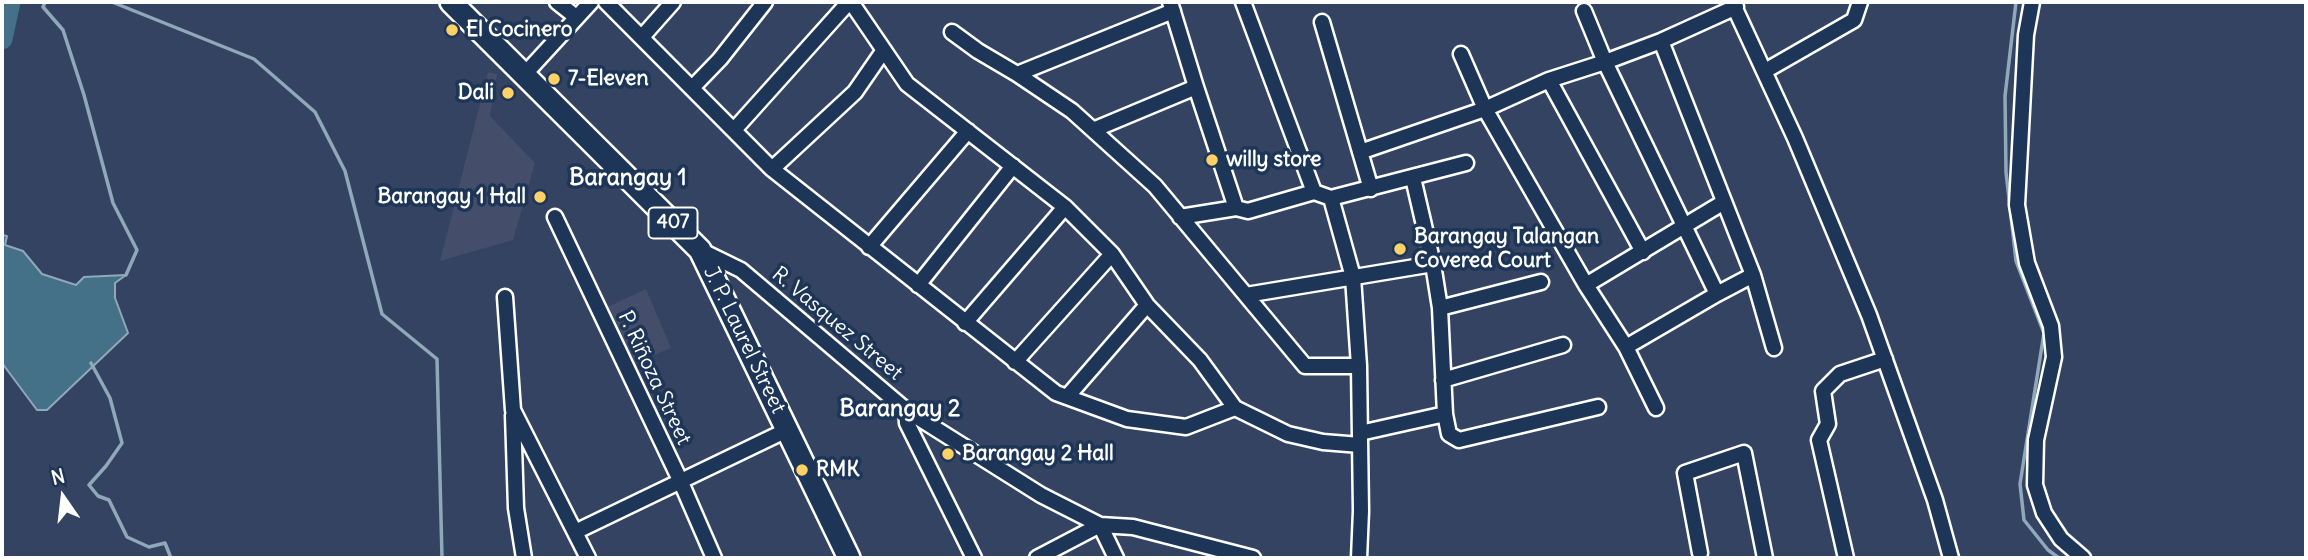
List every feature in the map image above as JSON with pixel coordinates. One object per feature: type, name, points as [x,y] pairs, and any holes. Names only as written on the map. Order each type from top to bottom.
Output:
[{"type":"main road","name":"J. P. Laurel Street","points":[[451,2],[700,250],[849,558]]},
{"type":"street","points":[[557,2],[571,13]]},
{"type":"street","points":[[524,75],[590,2]]},
{"type":"street","points":[[606,2],[772,169],[1056,393],[1127,419],[1186,427],[1235,408]]},
{"type":"street","points":[[642,37],[673,2]]},
{"type":"street","points":[[692,88],[720,59],[765,2]]},
{"type":"street","points":[[734,130],[850,2],[907,84],[1065,207],[1112,254],[1147,305],[1200,360],[1235,408],[1287,434],[1323,442],[1360,439],[1445,414]]},
{"type":"street","points":[[1243,2],[1314,192]]},
{"type":"street","points":[[1765,71],[1854,19],[1860,2]]},
{"type":"street","points":[[2032,2],[2026,35],[2017,205],[2027,263],[2051,326],[2053,357],[2036,440],[2035,485],[2044,513],[2061,539],[2083,558]]},
{"type":"street","points":[[1360,152],[1485,109],[1549,80],[1661,41],[1734,5],[1869,315],[1935,500],[1951,558]]},
{"type":"street","points":[[1017,74],[1172,6],[1237,208]]},
{"type":"street","points":[[1584,11],[1605,62],[1717,294]]},
{"type":"street","points":[[1322,22],[1371,189]]},
{"type":"street","points":[[952,32],[1072,111],[1155,186],[1305,366],[1359,366]]},
{"type":"street","points":[[1661,41],[1753,275],[1774,348]]},
{"type":"street","points":[[772,169],[855,92],[884,50]]},
{"type":"street","points":[[1461,54],[1485,109],[1586,285],[1626,347],[1656,408]]},
{"type":"street","points":[[1549,80],[1643,251]]},
{"type":"street","points":[[1093,130],[1196,87]]},
{"type":"street","points":[[869,247],[968,131]]},
{"type":"street","points":[[1180,216],[1237,208],[1248,211],[1314,192],[1331,198],[1466,163]]},
{"type":"street","points":[[918,285],[1013,166]]},
{"type":"street","points":[[1413,178],[1440,307],[1445,414],[1449,434],[1459,440],[1598,407]]},
{"type":"street","points":[[1331,198],[1353,277],[1359,366],[1362,511],[1359,558]]},
{"type":"street","points":[[1586,285],[1724,202]]},
{"type":"street","points":[[965,323],[1065,207]]},
{"type":"street","name":"P. Riñoza Street","points":[[555,217],[680,480],[714,558]]},
{"type":"street","name":"R. Vasquez Street","points":[[700,250],[741,270],[906,410],[1041,495],[1100,525],[1133,527],[1250,558]]},
{"type":"street","points":[[1015,362],[1112,254]]},
{"type":"street","points":[[1246,295],[1433,264]]},
{"type":"street","points":[[1626,347],[1753,275]]},
{"type":"street","points":[[1440,307],[1541,282]]},
{"type":"street","points":[[505,297],[513,410],[516,508],[524,558]]},
{"type":"street","points":[[1067,397],[1147,305]]},
{"type":"street","points":[[1443,380],[1563,345]]},
{"type":"street","points":[[1846,558],[1819,440],[1828,424],[1823,391],[1840,374],[1885,359]]},
{"type":"street","points":[[513,410],[587,558]]},
{"type":"street","points":[[906,410],[907,423],[974,558]]},
{"type":"street","points":[[575,532],[788,430]]},
{"type":"street","points":[[1700,553],[1685,473],[1744,453],[1765,558]]},
{"type":"street","points":[[1037,558],[1100,525],[1116,558]]},
{"type":"shaded area","points":[[488,72],[497,74],[490,116],[535,163],[513,240],[440,261]]},
{"type":"shaded area","points":[[2,235],[7,236],[5,245],[23,251],[42,274],[76,285],[84,277],[126,275],[115,283],[115,298],[128,333],[47,410],[37,410],[2,363]]},
{"type":"shaded area","points":[[646,289],[671,348],[628,366],[603,309]]},
{"type":"waterway","points":[[2,39],[10,2]]},
{"type":"waterway","points":[[45,2],[43,7],[63,30],[84,95],[113,203],[137,250],[126,275]]},
{"type":"waterway","points":[[112,2],[254,59],[315,112],[345,171],[382,314],[437,359],[442,558]]},
{"type":"waterway","points":[[2016,2],[2005,96],[2006,172],[2016,261],[2044,333],[2020,484],[2024,520],[2048,550],[2059,558]]},
{"type":"waterway","points":[[91,363],[110,398],[122,443],[89,485],[98,496],[109,500],[127,537],[149,547],[165,543],[171,558]]},
{"type":"place","name":"El Cocinero","points":[[452,30]]},
{"type":"place","name":"7-Eleven","points":[[554,79]]},
{"type":"place","name":"Dali","points":[[508,93]]},
{"type":"place","name":"willy store","points":[[1212,160]]},
{"type":"place","name":"Barangay 1 Hall","points":[[540,197]]},
{"type":"place","name":"Barangay Talangan Covered Court","points":[[1400,249]]},
{"type":"place","name":"Barangay 2 Hall","points":[[948,454]]},
{"type":"place","name":"RMK","points":[[802,470]]},
{"type":"district","name":"Barangay 1","points":[[628,178]]},
{"type":"district","name":"Barangay 2","points":[[900,409]]}]
